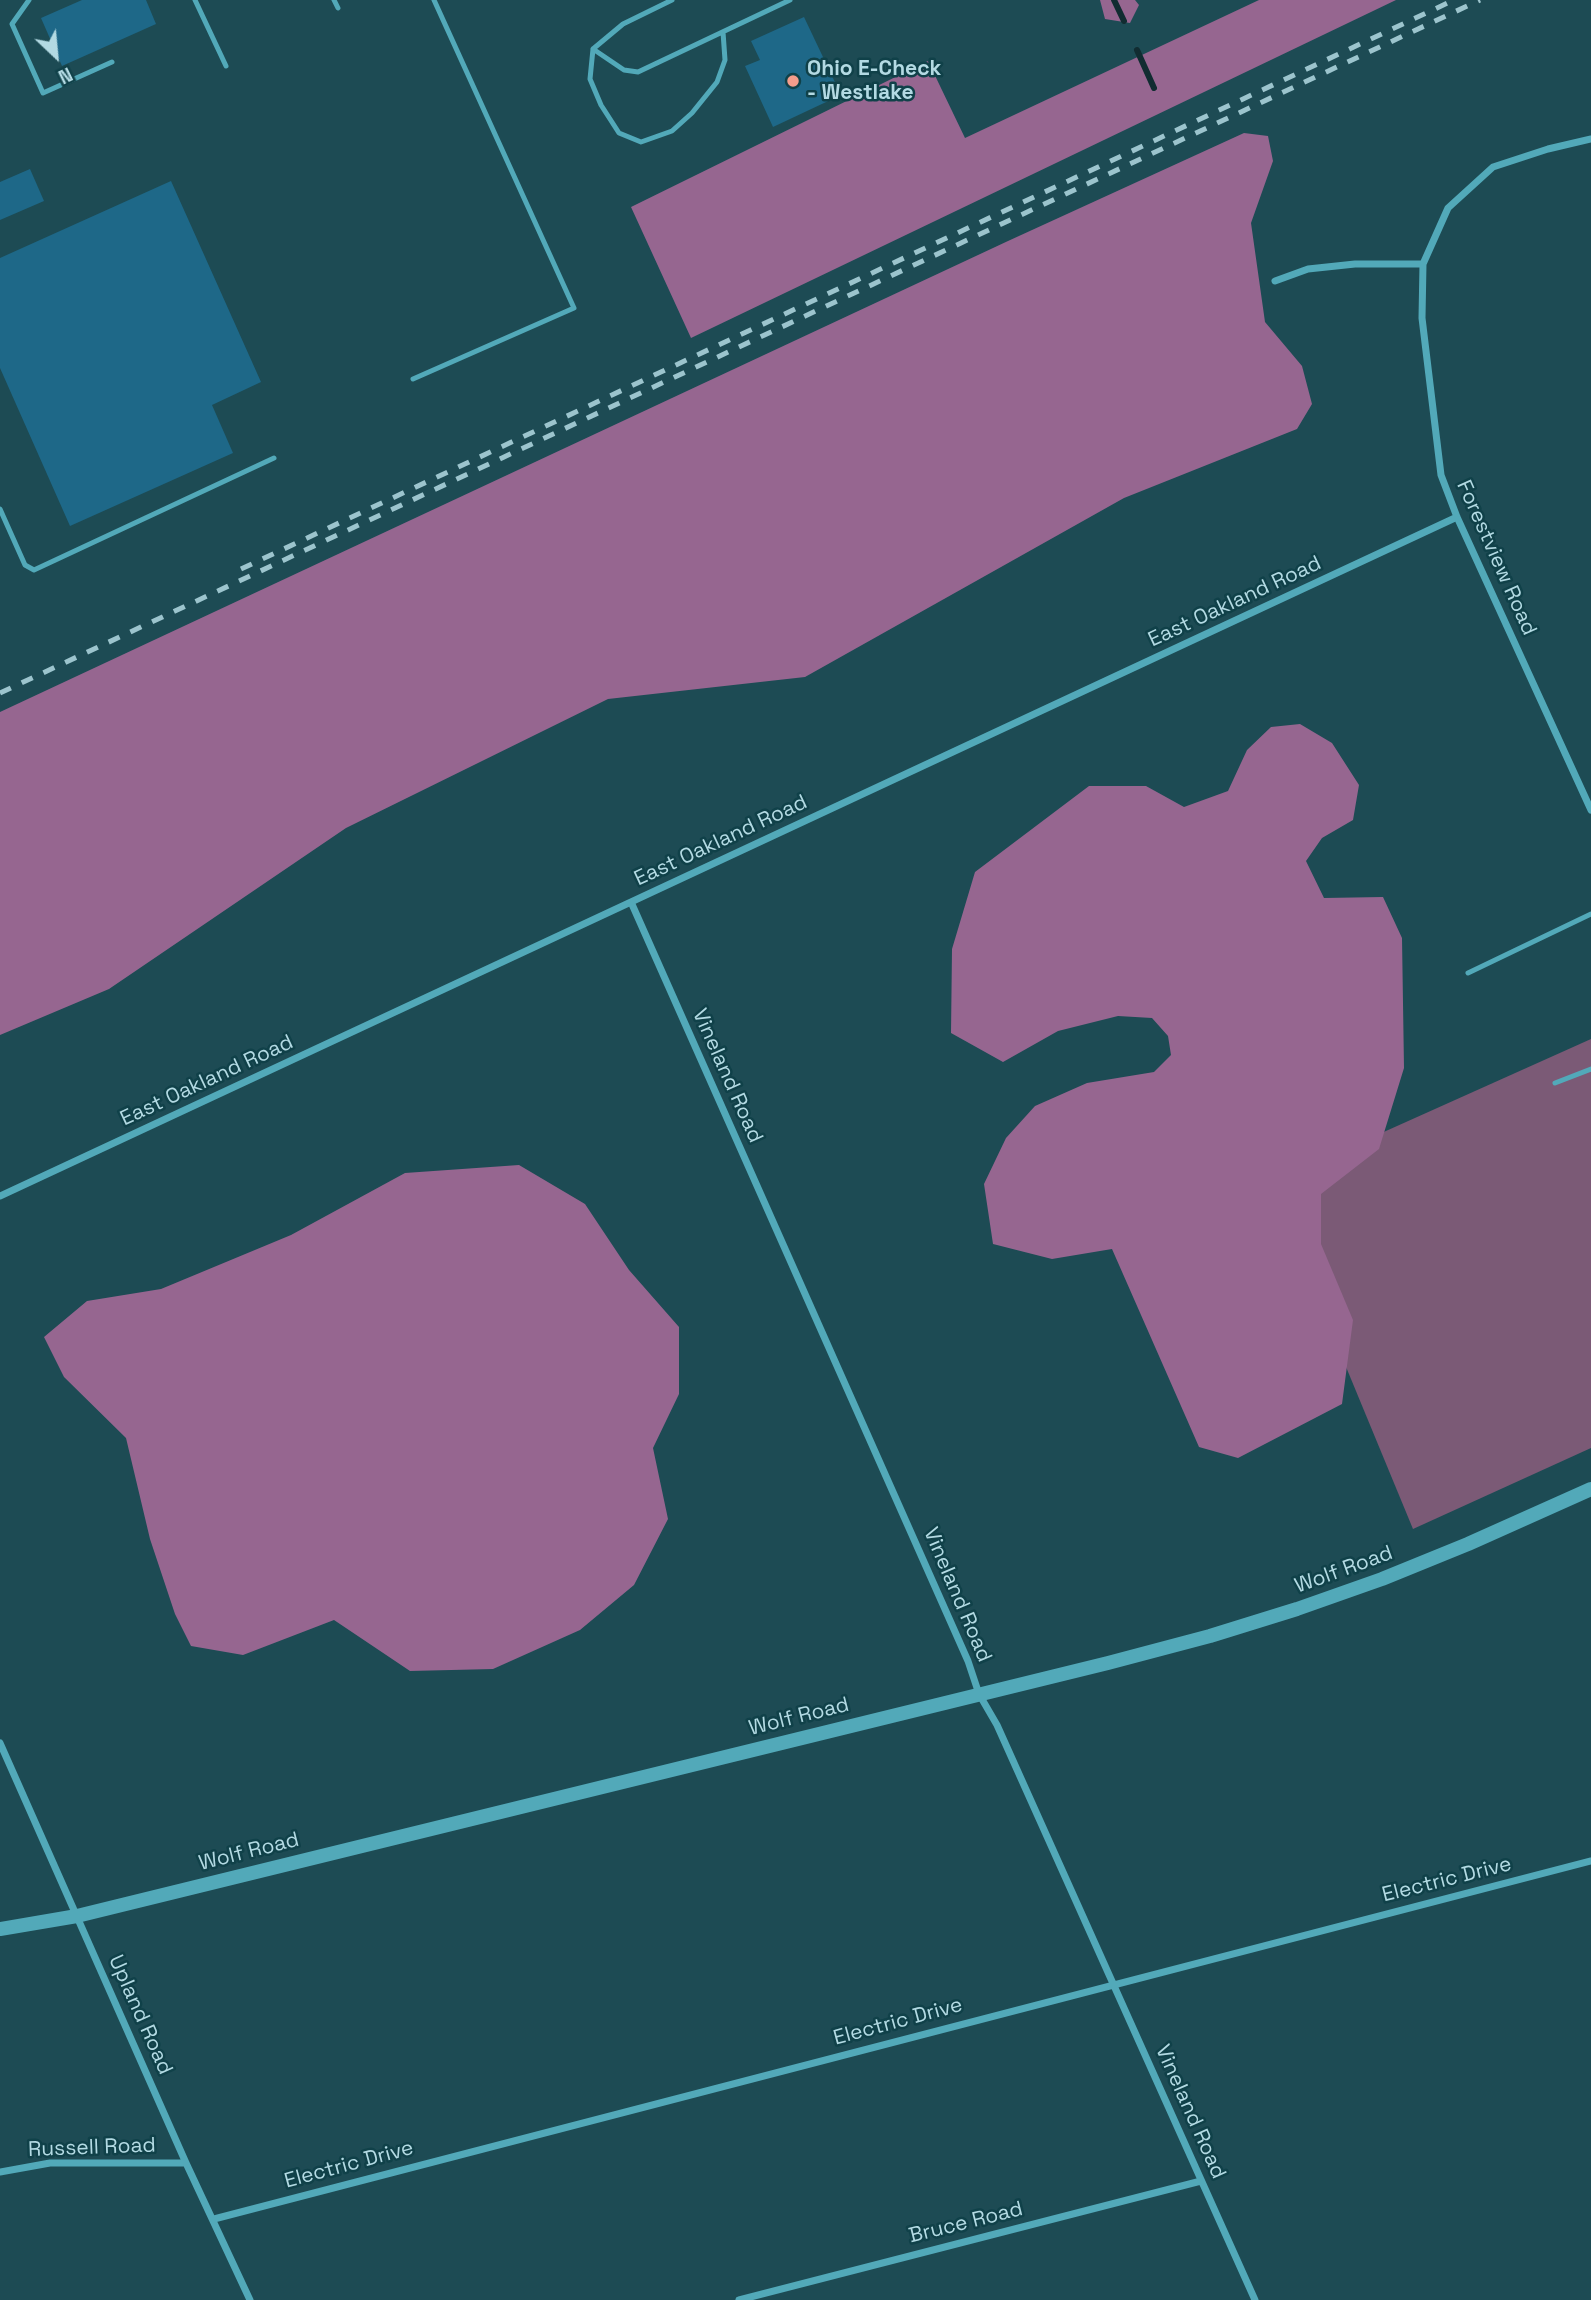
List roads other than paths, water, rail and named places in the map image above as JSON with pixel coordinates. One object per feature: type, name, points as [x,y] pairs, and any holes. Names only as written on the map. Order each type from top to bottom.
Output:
[{"type":"street","points":[[1275,281],[1308,269],[1355,264],[1423,264],[1448,208],[1493,167],[1548,149],[1591,139]]},
{"type":"street","name":"Forestview Road","points":[[1423,264],[1422,318],[1441,475],[1457,517],[1591,810]]},
{"type":"street","name":"East Oakland Road","points":[[0,1196],[1457,517]]},
{"type":"street","name":"Vineland Road","points":[[631,902],[968,1661],[979,1694],[997,1725],[1255,2300]]},
{"type":"street","name":"Wolf Road","points":[[0,1929],[77,1916],[1133,1657],[1297,1609],[1468,1545],[1591,1489]]},
{"type":"street","name":"Upland Road","points":[[0,1743],[186,2163],[250,2300]]},
{"type":"street","name":"Electric Drive","points":[[214,2219],[1591,1861]]},
{"type":"street","name":"Russell Road","points":[[0,2172],[50,2163],[186,2163]]},
{"type":"street","name":"Bruce Road","points":[[739,2300],[1201,2181]]},
{"type":"lane","points":[[29,0],[12,24],[43,93],[112,62]]},
{"type":"lane","points":[[195,0],[226,66]]},
{"type":"lane","points":[[334,0],[338,8]]},
{"type":"lane","points":[[413,379],[574,308],[434,0]]},
{"type":"lane","points":[[672,0],[623,24],[593,49],[590,79],[601,105],[619,133],[642,142],[673,131],[692,113],[717,82],[725,60],[723,32]]},
{"type":"lane","points":[[593,49],[624,70],[638,72],[790,0]]},
{"type":"lane","points":[[0,509],[25,565],[34,570],[274,458]]},
{"type":"lane","points":[[1468,973],[1591,914]]},
{"type":"lane","points":[[1555,1083],[1591,1069]]},
{"type":"waterway","points":[[1114,0],[1124,21]]},
{"type":"waterway","points":[[1137,50],[1154,88]]},
{"type":"railway","points":[[241,569],[1454,0]]},
{"type":"railway","points":[[0,693],[1480,0]]},
{"type":"place","name":"Ohio E-Check - Westlake","points":[[793,81]]}]
